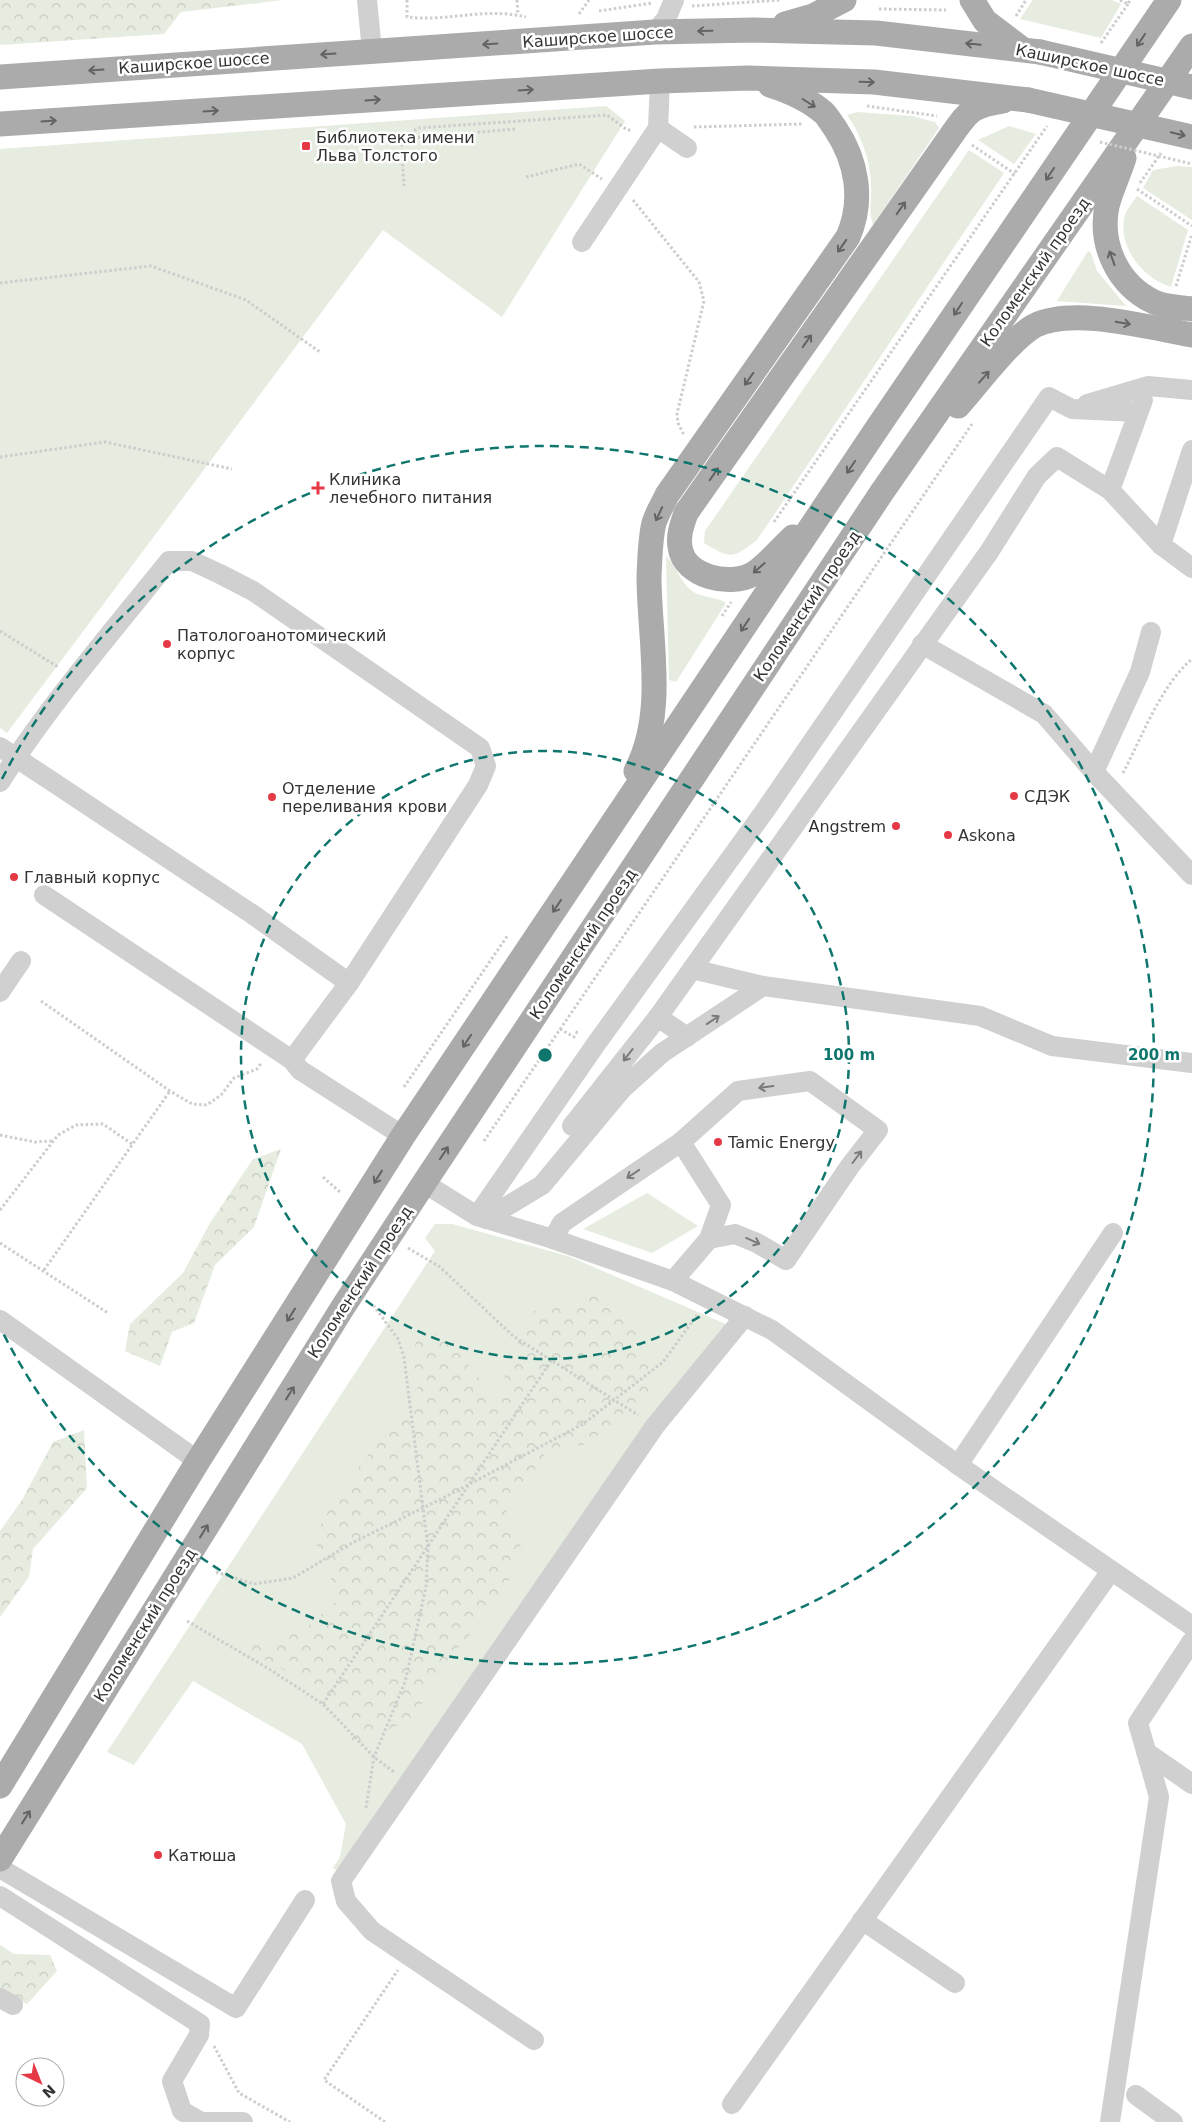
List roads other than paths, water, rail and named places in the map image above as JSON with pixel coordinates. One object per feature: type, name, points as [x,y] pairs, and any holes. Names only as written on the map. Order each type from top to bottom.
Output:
[{"type":"main road","points":[[754,30],[813,16],[844,0]]},
{"type":"main road","points":[[972,0],[985,21],[1031,50]]},
{"type":"main road","points":[[0,1786],[198,1461],[403,1136],[821,512],[1169,0]]},
{"type":"main road","name":"Каширское шоссе","points":[[0,76],[655,32],[754,30],[876,33],[1031,50],[1192,87]]},
{"type":"main road","name":"Коломенский проезд","points":[[0,1859],[343,1307],[424,1183],[882,492],[1192,46]]},
{"type":"main road","points":[[584,866],[643,757],[651,730],[654,687],[650,558],[654,523],[667,495],[848,237],[857,208],[856,185],[849,153],[826,114],[789,91],[748,78]]},
{"type":"main road","points":[[0,124],[660,81],[748,78],[874,82],[1021,99],[1192,137]]},
{"type":"main road","points":[[821,512],[753,574],[734,580],[710,578],[690,566],[680,549],[680,532],[686,514],[960,123],[970,112],[982,104],[1021,99]]},
{"type":"main road","points":[[1136,127],[1107,206],[1106,244],[1114,266],[1137,292],[1156,303],[1192,309]]},
{"type":"main road","points":[[882,492],[1019,337],[1034,326],[1052,320],[1098,318],[1192,336]]},
{"type":"street","points":[[367,0],[372,51]]},
{"type":"street","points":[[655,32],[666,19],[673,4]]},
{"type":"street","points":[[582,242],[658,128],[660,81]]},
{"type":"street","points":[[658,128],[687,148]]},
{"type":"street","points":[[1072,409],[1148,386],[1192,390]]},
{"type":"street","points":[[1110,490],[1148,386]]},
{"type":"street","points":[[482,1218],[596,1044],[764,812],[1049,397],[1072,409],[1138,412]]},
{"type":"street","points":[[1161,545],[1192,450]]},
{"type":"street","points":[[482,1218],[531,1178],[658,1017],[989,552],[1037,476],[1057,457],[1110,490],[1161,545],[1192,568]]},
{"type":"street","points":[[0,782],[8,752],[75,678],[169,561],[192,561],[254,591],[480,748],[486,766],[478,785],[349,983],[292,1060]]},
{"type":"street","points":[[1094,772],[1140,672],[1151,632]]},
{"type":"street","points":[[922,644],[1044,714],[1094,772],[1192,875]]},
{"type":"street","points":[[8,752],[252,914],[349,983]]},
{"type":"street","points":[[44,895],[292,1060],[300,1070],[403,1136]]},
{"type":"street","points":[[0,992],[21,961]]},
{"type":"street","points":[[692,969],[763,986],[980,1016],[1052,1046],[1192,1063]]},
{"type":"street","points":[[482,1218],[542,1185],[622,1089],[662,1053],[763,986]]},
{"type":"street","points":[[658,1017],[687,1037]]},
{"type":"street","points":[[553,1239],[562,1223],[681,1142],[738,1091],[810,1081],[878,1130],[850,1166],[786,1260],[757,1243],[735,1234],[709,1238]]},
{"type":"street","points":[[673,1281],[709,1238],[721,1205],[681,1142]]},
{"type":"street","points":[[424,1183],[482,1218],[553,1239],[673,1281],[772,1330],[958,1465],[1192,1626]]},
{"type":"street","points":[[958,1465],[1113,1233]]},
{"type":"street","points":[[534,2040],[372,1931],[346,1901],[341,1881],[655,1426],[745,1316]]},
{"type":"street","points":[[0,1320],[198,1461]]},
{"type":"street","points":[[732,2104],[1111,1570]]},
{"type":"street","points":[[1110,2122],[1159,1797],[1138,1723],[1192,1641]]},
{"type":"street","points":[[1146,1752],[1192,1784]]},
{"type":"street","points":[[0,1868],[236,2008],[305,1900]]},
{"type":"street","points":[[0,1896],[200,2024],[200,2035],[172,2081],[179,2116],[201,2122],[243,2122]]},
{"type":"street","points":[[862,1920],[955,1983]]},
{"type":"street","points":[[1136,2095],[1174,2122]]},
{"type":"place","name":"Библиотека имени Льва Толстого","points":[[306,146]]},
{"type":"place","name":"Клиника лечебного питания","points":[[318,488]]},
{"type":"place","name":"Патологоанотомический корпус","points":[[167,644]]},
{"type":"place","name":"СДЭК","points":[[1014,796]]},
{"type":"place","name":"Отделение переливания крови","points":[[272,797]]},
{"type":"place","name":"Angstrem","points":[[896,826]]},
{"type":"place","name":"Askona","points":[[948,835]]},
{"type":"place","name":"Главный корпус","points":[[14,877]]},
{"type":"place","name":"Tamic Energy","points":[[718,1142]]},
{"type":"place","name":"Катюша","points":[[158,1855]]}]
